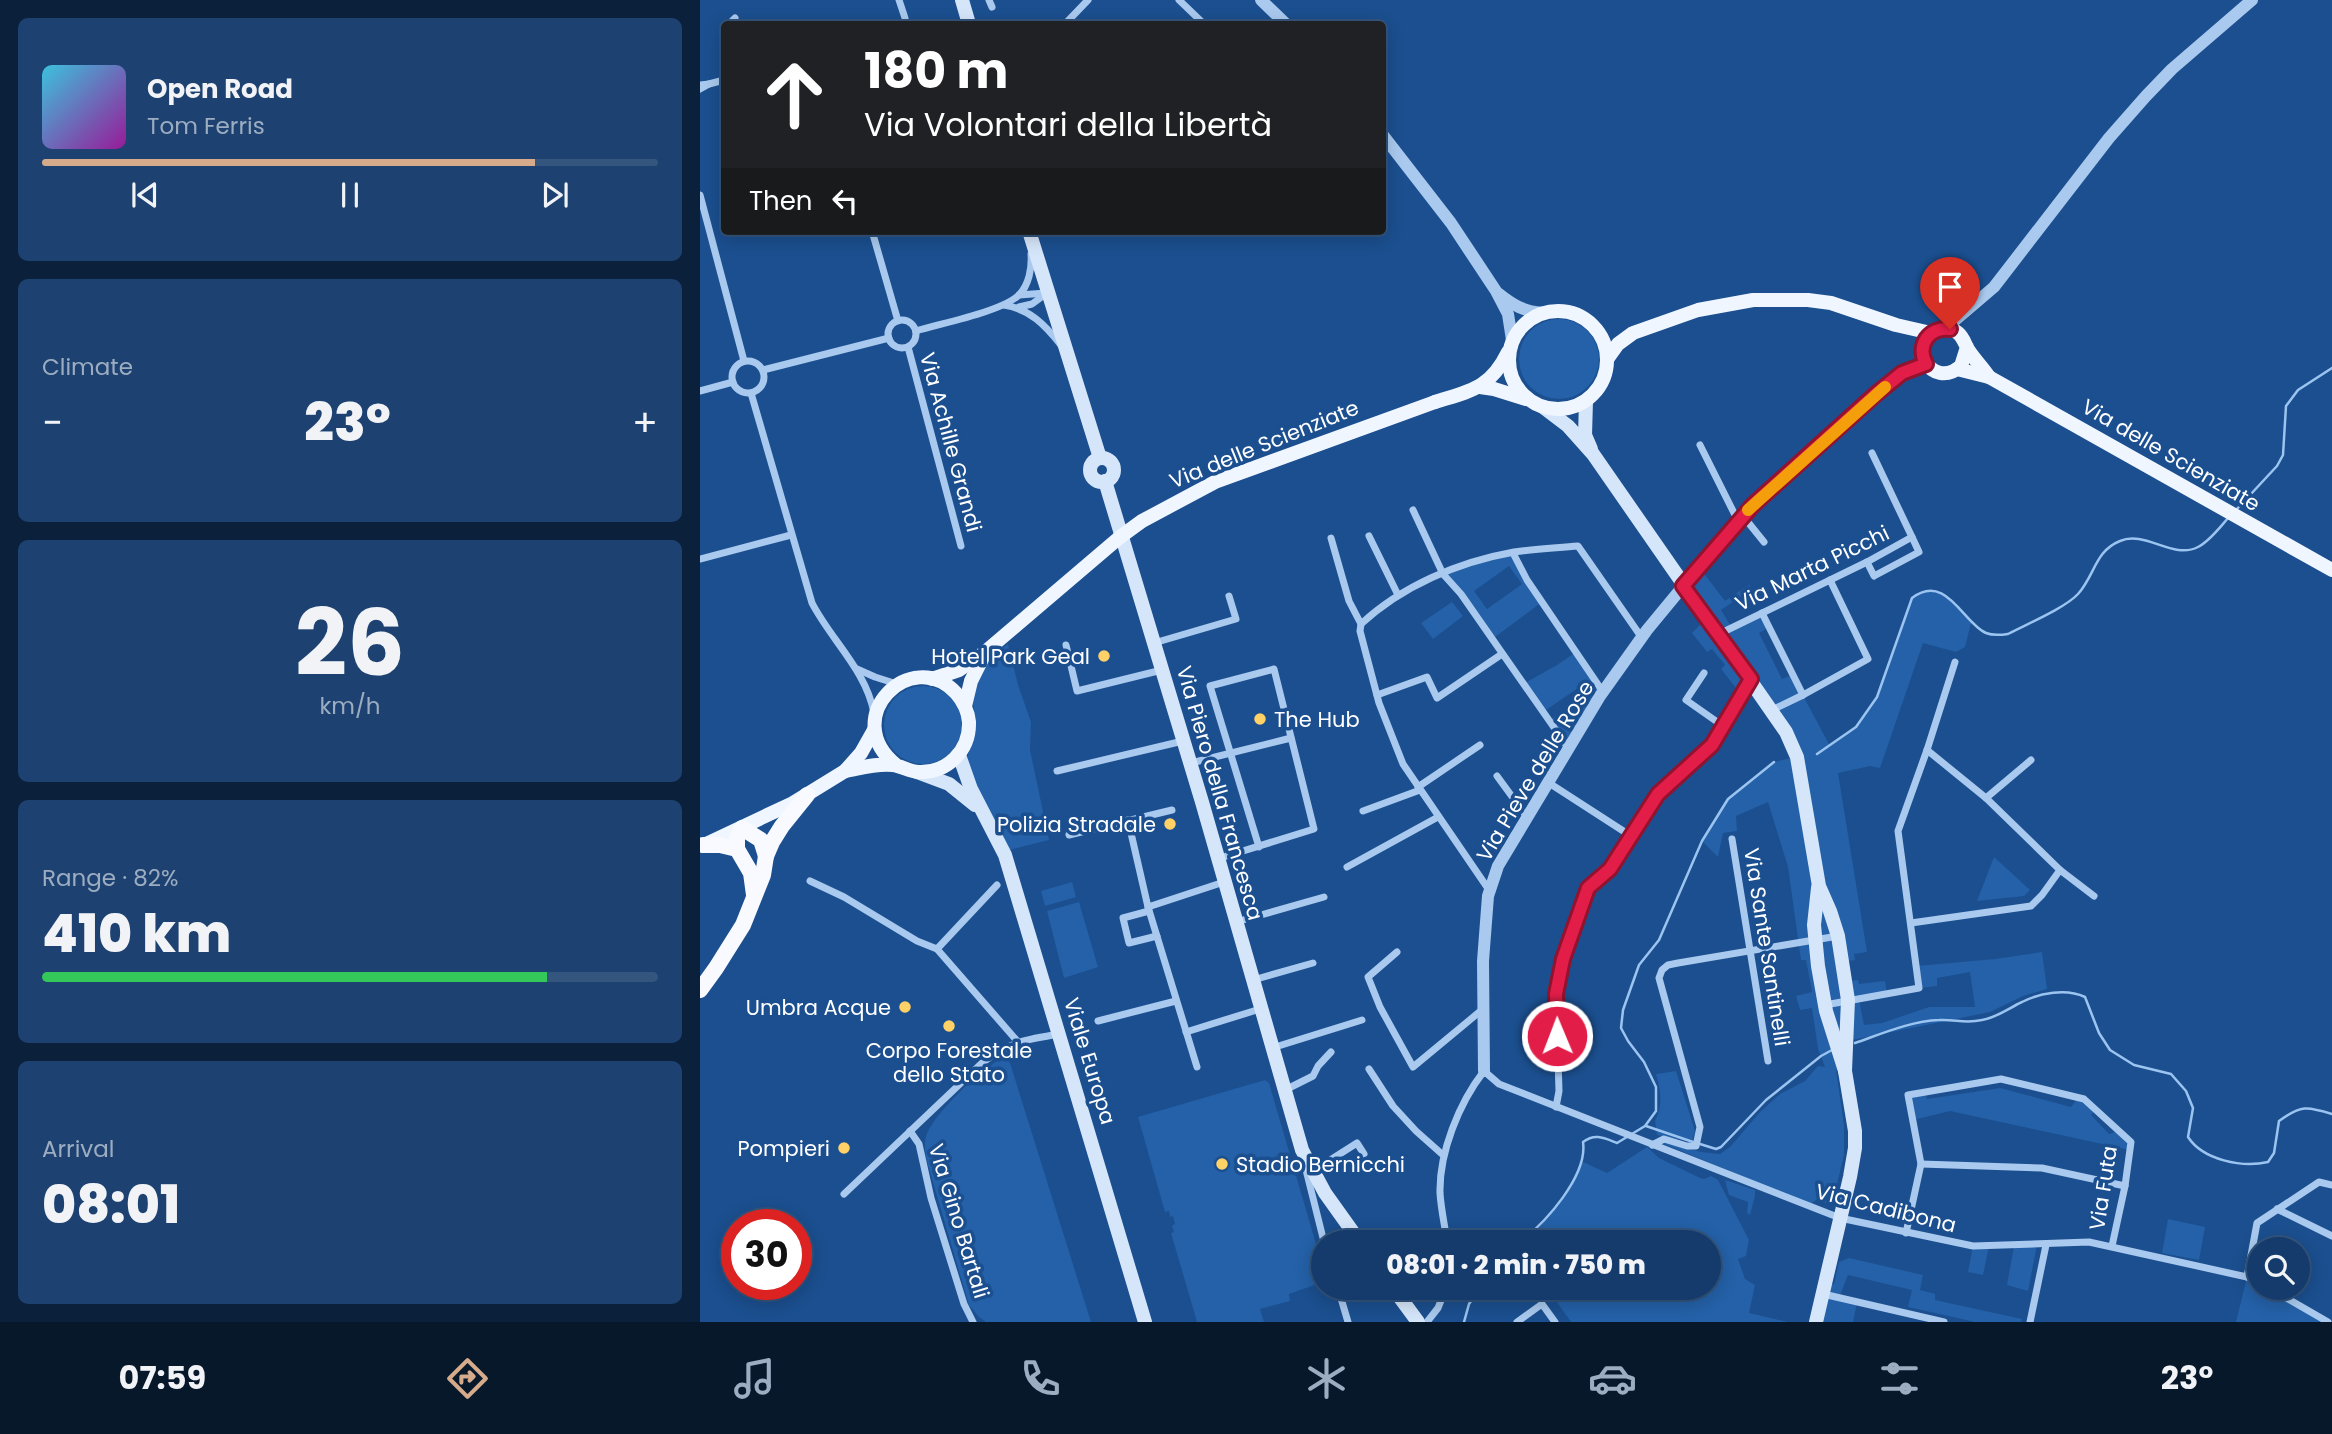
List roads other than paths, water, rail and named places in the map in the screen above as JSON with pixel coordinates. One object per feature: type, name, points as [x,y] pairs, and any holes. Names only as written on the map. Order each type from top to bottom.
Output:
[{"type":"highway","points":[[700,989],[744,925],[763,875],[766,856],[782,826],[807,795]]},
{"type":"highway","points":[[754,901],[751,873],[737,849],[737,838],[742,828],[761,840],[766,856]]},
{"type":"highway","points":[[702,846],[737,849]]},
{"type":"highway","points":[[700,971],[714,962],[732,944]]},
{"type":"main road","points":[[962,0],[968,21]]},
{"type":"main road","name":"Via Piero della Francesca","points":[[1030,235],[1100,458],[1108,460],[1113,468],[1111,477],[1105,481],[1302,1150],[1312,1171],[1352,1230]]},
{"type":"main road","points":[[1608,358],[1618,344],[1633,333],[1698,310],[1753,300],[1808,300],[1831,303],[1896,325],[1957,337],[1964,361],[1957,369],[1944,373],[1933,370],[1896,325]]},
{"type":"main road","points":[[1560,310],[1583,317],[1596,328],[1605,342],[1608,358],[1604,379],[1586,401],[1568,408],[1538,404],[1480,387],[1495,373],[1522,326],[1542,313],[1560,310]]},
{"type":"main road","points":[[1596,328],[1616,333],[1633,333]]},
{"type":"main road","points":[[1923,355],[1926,337],[1931,333]]},
{"type":"main road","name":"Via delle Scienziate","points":[[1957,337],[1989,377]]},
{"type":"main road","points":[[1511,344],[1509,363],[1517,388],[1568,426],[1592,454],[1786,732],[1797,757],[1819,886],[1838,936],[1848,1000],[1845,1071]]},
{"type":"main road","name":"Via delle Scienziate","points":[[1957,369],[1989,377],[2332,570]]},
{"type":"main road","name":"Via delle Scienziate","points":[[932,679],[959,670],[985,652],[1142,520],[1180,499],[1214,482],[1480,387]]},
{"type":"main road","points":[[1586,401],[1585,435],[1592,454]]},
{"type":"main road","name":"Via delle Scienziate","points":[[965,706],[974,674],[985,652]]},
{"type":"main road","points":[[702,846],[807,795],[845,771],[865,748],[882,699],[898,684],[909,679],[932,679],[952,689],[965,706],[969,731],[959,755],[947,765],[932,771],[916,772],[896,765],[868,766],[845,771]]},
{"type":"main road","points":[[874,724],[881,750],[896,765]]},
{"type":"main road","name":"Viale Europa","points":[[959,755],[969,785],[1005,855],[1145,1322]]},
{"type":"main road","name":"Viale Europa","points":[[916,772],[955,788],[985,816]]},
{"type":"main road","points":[[1816,1322],[1855,1148],[1854,1119],[1845,1071],[1825,1005],[1814,940],[1819,886]]},
{"type":"main road","points":[[1402,1300],[1418,1322]]},
{"type":"street","points":[[899,0],[905,18]]},
{"type":"street","points":[[1068,21],[1087,0]]},
{"type":"street","points":[[1179,0],[1201,21]]},
{"type":"street","points":[[1261,0],[1283,21]]},
{"type":"street","points":[[1957,337],[1961,317],[1994,287],[2109,138],[2172,69],[2252,0]]},
{"type":"street","points":[[703,86],[721,81]]},
{"type":"street","points":[[1386,139],[1451,223],[1496,291],[1507,314],[1511,344]]},
{"type":"street","points":[[700,195],[744,361]]},
{"type":"street","points":[[874,235],[898,321]]},
{"type":"street","points":[[916,331],[1003,305],[1019,295],[1027,282],[1031,261],[1029,235]]},
{"type":"street","points":[[1496,291],[1514,306],[1542,313]]},
{"type":"street","points":[[1019,295],[1047,293]]},
{"type":"street","points":[[1003,305],[1019,307],[1032,304],[1047,293]]},
{"type":"street","points":[[1019,307],[1046,326],[1066,352]]},
{"type":"street","points":[[898,321],[907,321],[916,331],[914,342],[908,347],[898,348],[889,338],[889,330],[898,321]]},
{"type":"street","points":[[763,370],[889,338]]},
{"type":"street","name":"Via Achille Grandi","points":[[908,347],[961,547]]},
{"type":"street","name":"Via Pieve delle Rose","points":[[1484,1071],[1483,961],[1490,891],[1498,866],[1603,692],[1683,586],[1740,519],[1876,394],[1923,355]]},
{"type":"street","points":[[739,363],[756,363],[763,370],[760,389],[751,393],[741,391],[733,383],[733,372],[739,363]]},
{"type":"street","points":[[700,391],[733,383]]},
{"type":"street","points":[[751,393],[811,603],[821,622],[857,669],[869,696],[874,724]]},
{"type":"street","points":[[1699,445],[1740,519],[1764,542]]},
{"type":"street","name":"Via Marta Picchi","points":[[1719,634],[1867,562],[1912,537],[1871,453]]},
{"type":"street","points":[[1413,510],[1443,574],[1461,594],[1569,749]]},
{"type":"street","points":[[700,559],[791,535]]},
{"type":"street","points":[[1369,536],[1398,595]]},
{"type":"street","points":[[1867,562],[1874,576],[1919,552],[1912,537]]},
{"type":"street","points":[[1331,538],[1349,601],[1361,624],[1360,631],[1377,695],[1403,764],[1490,891]]},
{"type":"street","points":[[1361,624],[1398,595],[1443,574],[1513,552],[1578,546],[1642,638]]},
{"type":"street","points":[[1513,552],[1527,580],[1603,692]]},
{"type":"street","points":[[1772,710],[1868,659],[1830,580]]},
{"type":"street","points":[[1154,643],[1236,619],[1229,596]]},
{"type":"street","points":[[1762,613],[1803,695]]},
{"type":"street","points":[[1066,645],[1077,691],[1162,670]]},
{"type":"street","points":[[1377,695],[1427,677],[1437,698],[1502,654]]},
{"type":"street","points":[[1825,1005],[1919,988],[1898,831],[1955,662]]},
{"type":"street","points":[[857,669],[898,684]]},
{"type":"street","points":[[1217,859],[1259,847],[1314,829],[1274,669],[1210,686],[1259,847]]},
{"type":"street","points":[[1704,673],[1686,700],[1723,726]]},
{"type":"street","points":[[1556,1107],[1559,1091],[1556,994],[1563,959],[1588,888],[1610,869],[1658,794],[1712,745],[1751,679]]},
{"type":"street","points":[[1190,763],[1291,738]]},
{"type":"street","points":[[1057,771],[1183,741]]},
{"type":"street","points":[[1363,811],[1419,788],[1480,745]]},
{"type":"street","points":[[1927,750],[1986,798],[2060,870],[2094,896]]},
{"type":"street","points":[[1986,798],[2031,760]]},
{"type":"street","points":[[1497,776],[1527,817]]},
{"type":"street","points":[[1549,783],[1631,836]]},
{"type":"street","points":[[1069,835],[1172,810]]},
{"type":"street","points":[[1347,867],[1438,817]]},
{"type":"street","points":[[1128,820],[1148,909],[1197,1068]]},
{"type":"street","name":"Via Sante Santinelli","points":[[1732,839],[1768,1061]]},
{"type":"street","points":[[1912,923],[2031,906],[2060,870]]},
{"type":"street","points":[[810,881],[844,897],[916,941],[937,948],[1018,1042]]},
{"type":"street","points":[[1157,936],[1129,943],[1122,918],[1224,882]]},
{"type":"street","points":[[937,948],[997,886]]},
{"type":"street","points":[[1236,923],[1324,897]]},
{"type":"street","points":[[1652,1145],[1664,1139],[1696,1146],[1700,1128],[1663,995],[1659,978],[1662,971],[1668,965],[1678,963],[1838,936]]},
{"type":"street","points":[[1397,952],[1367,977],[1413,1068],[1483,1009]]},
{"type":"street","points":[[1253,980],[1313,963]]},
{"type":"street","points":[[1098,1021],[1176,1001]]},
{"type":"street","points":[[1186,1032],[1260,1009]]},
{"type":"street","points":[[1272,1048],[1362,1020]]},
{"type":"street","name":"Via Gino Bartali","points":[[844,1194],[982,1062],[1001,1048],[1060,1034]]},
{"type":"street","points":[[1285,1090],[1313,1076],[1331,1052]]},
{"type":"street","points":[[1369,1069],[1393,1106],[1443,1155]]},
{"type":"street","points":[[1445,1230],[1440,1193],[1443,1155],[1470,1093],[1484,1071]]},
{"type":"street","name":"Via Cadibona","points":[[1484,1071],[1499,1084],[1840,1219],[1973,1246],[2046,1245],[2082,1241],[2247,1277]]},
{"type":"street","name":"Via Futa","points":[[1906,1233],[1921,1164],[1908,1095],[2001,1079],[2084,1099],[2131,1142],[2112,1246]]},
{"type":"street","name":"Via Gino Bartali","points":[[910,1131],[919,1144],[932,1198],[964,1304],[973,1322]]},
{"type":"street","points":[[1312,1171],[1357,1143],[1364,1154]]},
{"type":"street","points":[[1302,1150],[1305,1172],[1323,1230]]},
{"type":"street","points":[[1921,1164],[2042,1168],[2125,1186]]},
{"type":"street","points":[[2254,1237],[2257,1223],[2277,1209],[2319,1182],[2332,1185]]},
{"type":"street","points":[[2277,1209],[2332,1236]]},
{"type":"street","points":[[2030,1322],[2046,1245]]},
{"type":"street","points":[[1823,1294],[1944,1322]]},
{"type":"street","points":[[1342,1300],[1348,1322]]},
{"type":"street","points":[[1427,1322],[1441,1300]]},
{"type":"street","points":[[2290,1300],[2328,1322]]},
{"type":"street","points":[[1517,1322],[1542,1304],[1555,1322]]},
{"type":"waterway","points":[[2236,510],[2277,466],[2283,455],[2286,406],[2298,390],[2332,368]]},
{"type":"waterway","points":[[1817,754],[1856,727],[1877,697],[1912,598],[1924,592],[1935,591],[1953,602],[1986,633],[2008,634],[2055,610],[2078,594],[2100,557],[2112,545],[2120,541],[2139,539],[2169,548],[2188,550],[2207,541],[2229,517]]},
{"type":"waterway","points":[[1533,1230],[1563,1198],[1572,1184],[1583,1155],[1583,1142],[1596,1137],[1617,1143],[1645,1126],[1656,1111],[1656,1087],[1644,1062],[1621,1028],[1623,1010],[1639,965],[1659,940],[1702,841],[1728,799],[1774,762]]},
{"type":"waterway","points":[[1855,1043],[1918,1023],[1987,1019],[2037,996],[2053,993],[2078,994],[2085,997],[2099,1033],[2110,1050],[2134,1065],[2171,1074],[2186,1091],[2193,1108],[2188,1137],[2213,1157],[2235,1163],[2268,1162],[2274,1153],[2279,1121],[2304,1108],[2332,1114]]},
{"type":"waterway","points":[[1700,1144],[1716,1149],[1721,1147],[1766,1100],[1832,1050]]},
{"type":"waterway","points":[[1646,1126],[1693,1142]]},
{"type":"waterway","points":[[1464,1322],[1472,1300]]},
{"type":"place","name":"Hotel Park Geal","points":[[1104,656]]},
{"type":"place","name":"The Hub","points":[[1260,719]]},
{"type":"place","name":"Polizia Stradale","points":[[1170,824]]},
{"type":"place","name":"Umbra Acque","points":[[905,1007]]},
{"type":"place","name":"Corpo Forestale dello Stato","points":[[949,1026]]},
{"type":"place","name":"Pompieri","points":[[844,1148]]},
{"type":"place","name":"Stadio Bernicchi","points":[[1222,1164]]}]
